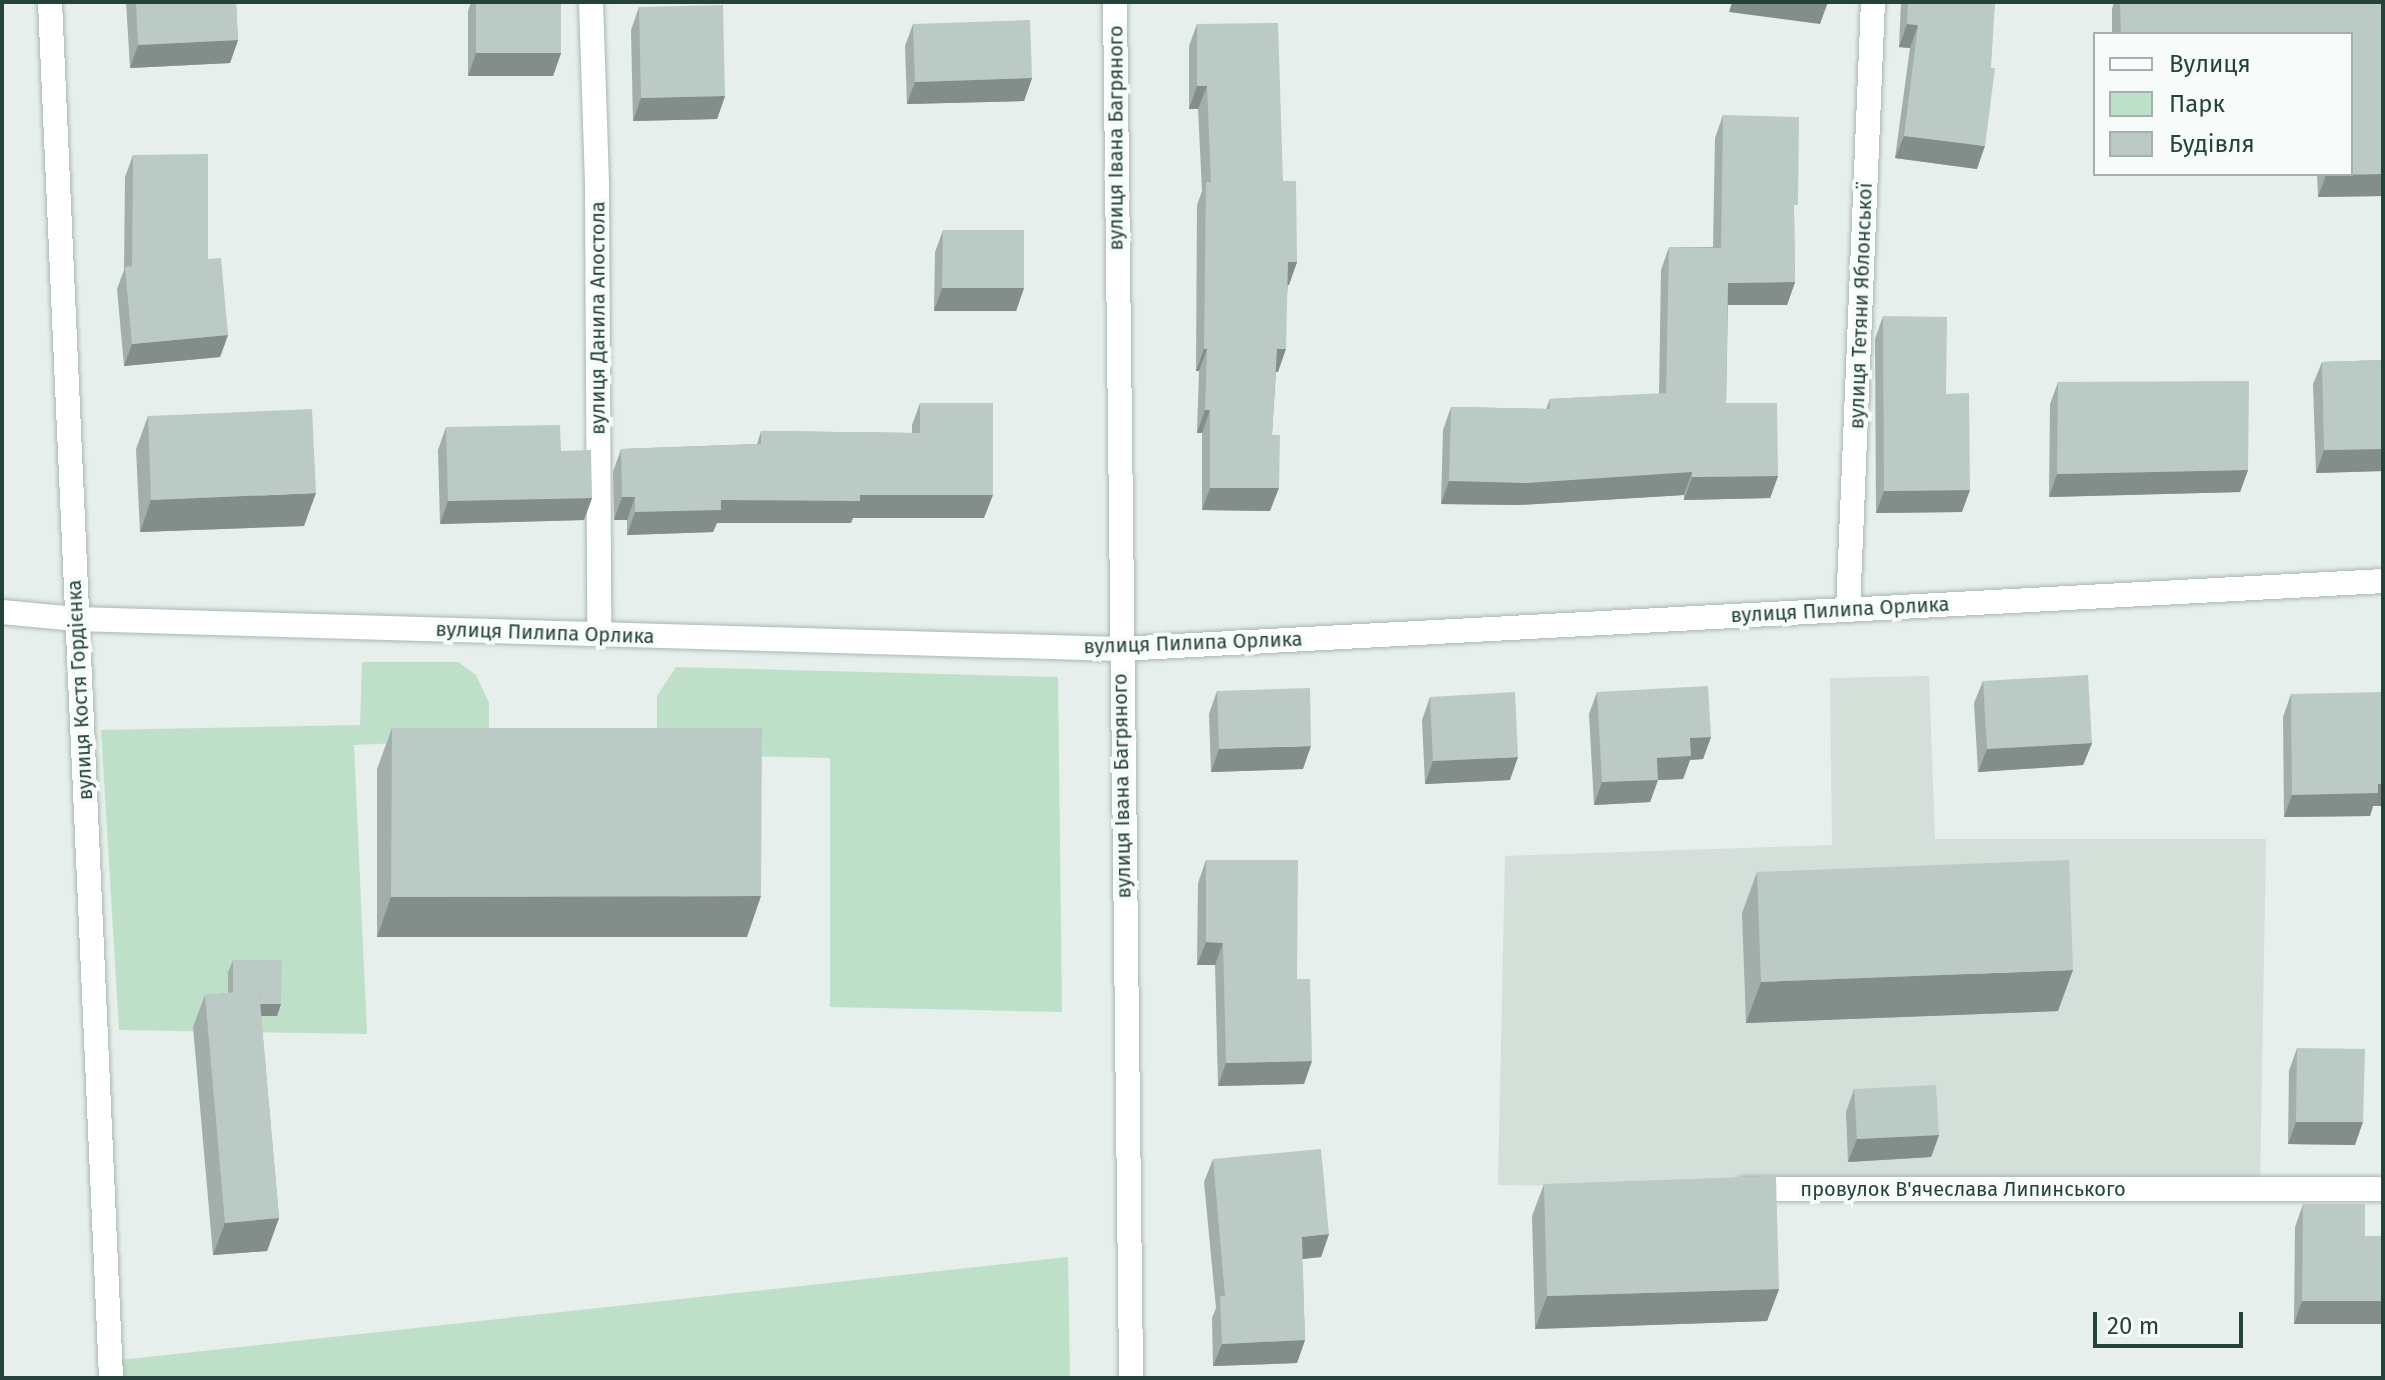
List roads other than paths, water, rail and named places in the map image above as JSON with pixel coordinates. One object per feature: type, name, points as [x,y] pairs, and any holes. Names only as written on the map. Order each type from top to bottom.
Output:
[{"type":"street","name":"вулиця Костя Гордієнка","points":[[50,2],[111,1378]]},
{"type":"street","name":"вулиця Данила Апостола","points":[[591,2],[597,186],[599,634]]},
{"type":"street","name":"вулиця Івана Багряного","points":[[1115,2],[1120,649],[1131,1378]]},
{"type":"street","name":"вулиця Тетяни Яблонської","points":[[1848,610],[1873,2]]},
{"type":"street","name":"вулиця Пилипа Орлика","points":[[2,612],[76,619],[1120,649],[2383,581]]},
{"type":"street","name":"провулок В'ячеслава Липинського","points":[[1718,1189],[2383,1189]]}]
